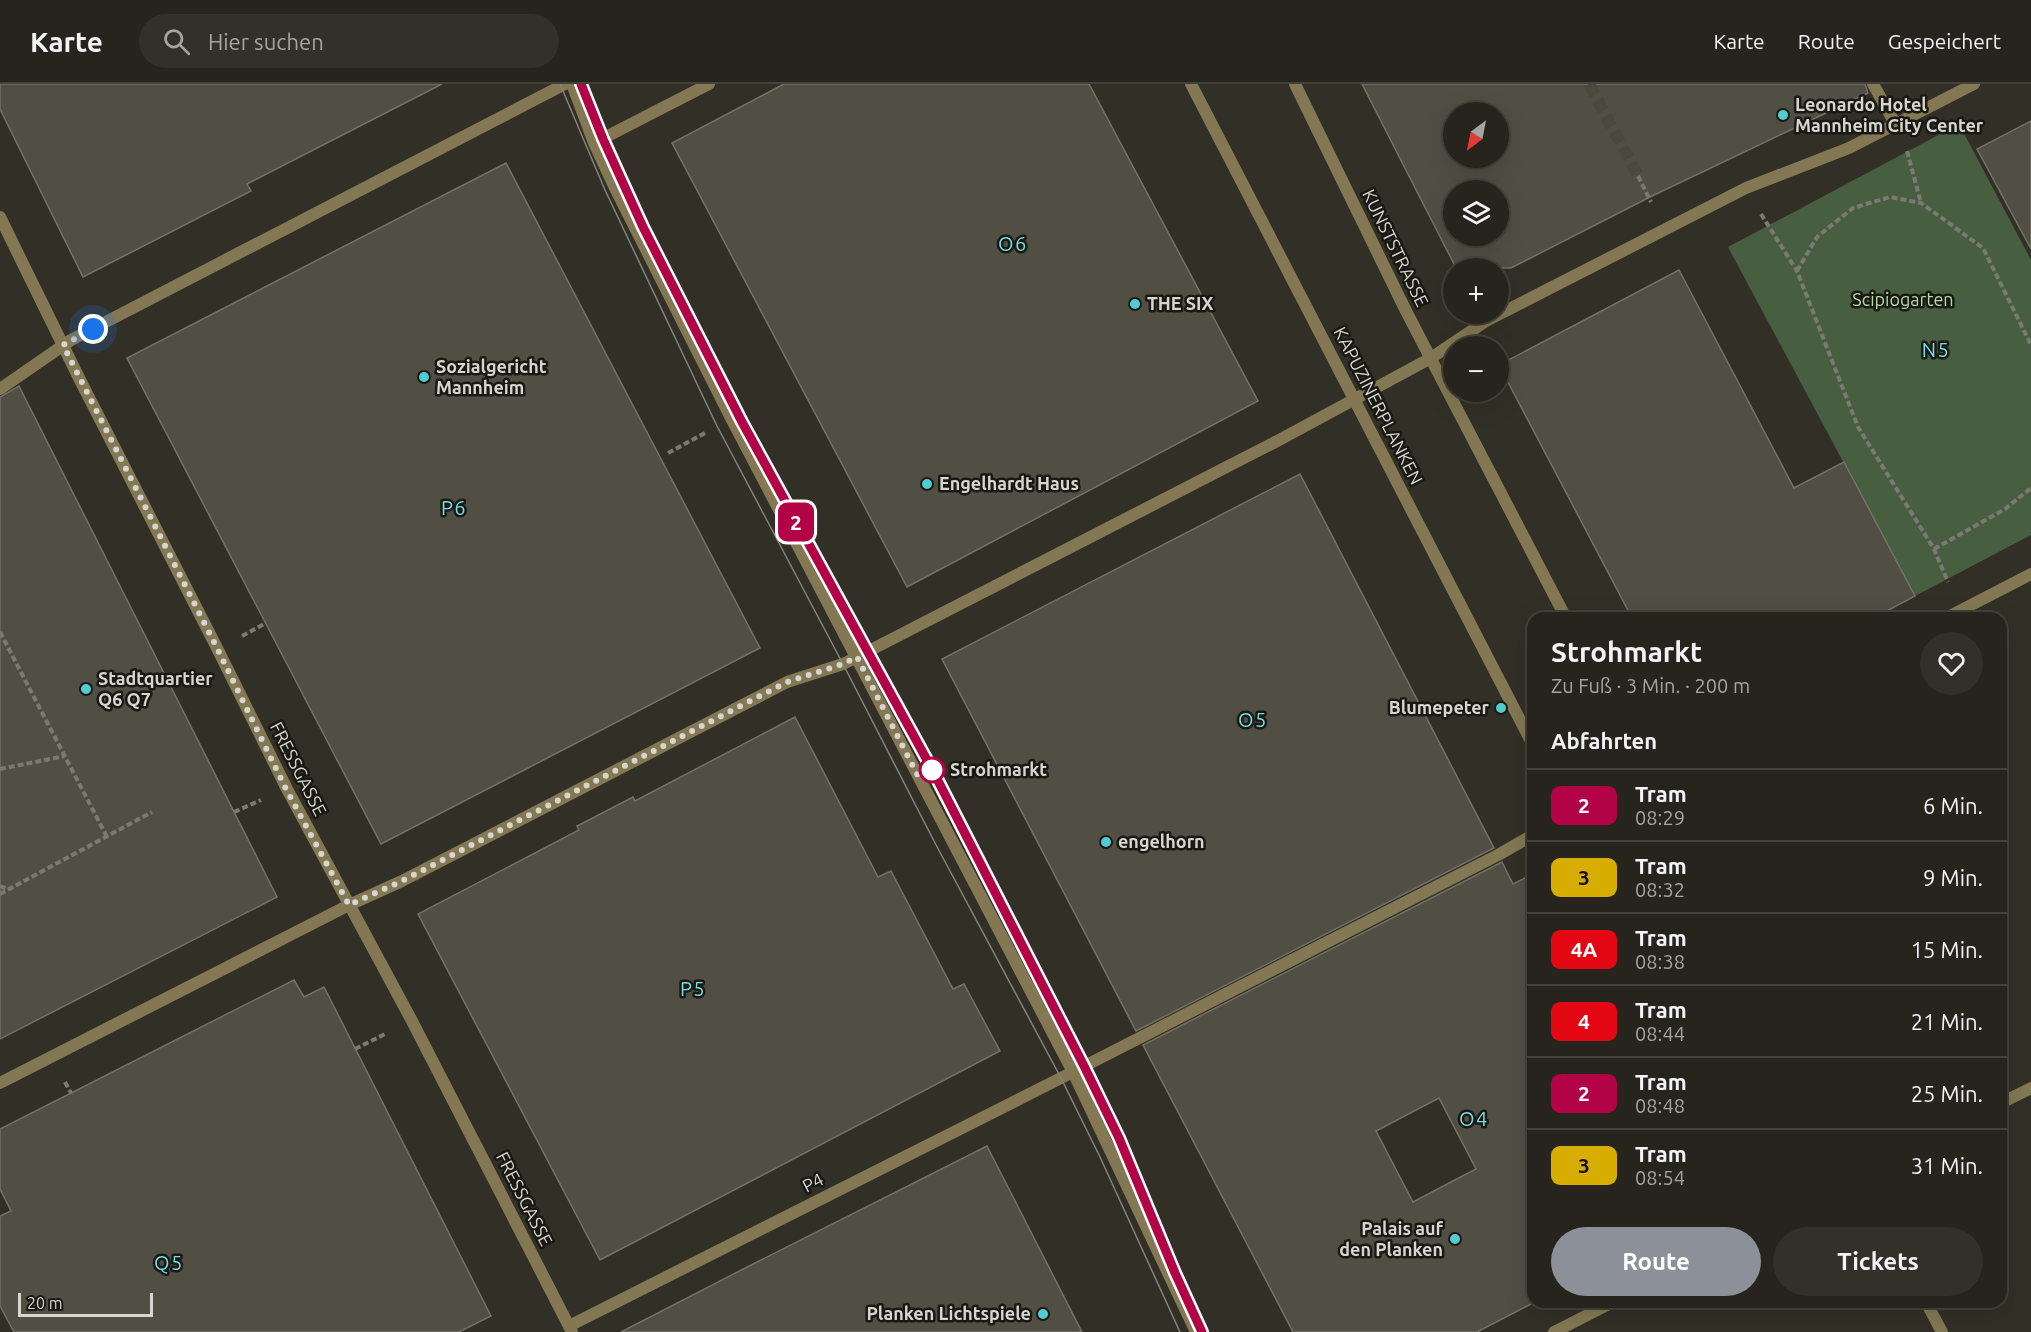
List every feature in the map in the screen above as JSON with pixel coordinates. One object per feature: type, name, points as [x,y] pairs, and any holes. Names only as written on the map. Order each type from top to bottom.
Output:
[{"type":"street","points":[[0,389],[63,345],[565,84]]},
{"type":"street","points":[[572,84],[594,143],[731,418],[1073,1072],[1196,1332]]},
{"type":"street","points":[[594,143],[709,84]]},
{"type":"street","name":"KAPUZINERPLANKEN","points":[[1191,84],[1527,733]]},
{"type":"street","name":"KUNSTSTRASSE","points":[[1295,84],[1406,311],[1563,612]]},
{"type":"street","points":[[1873,84],[1896,125]]},
{"type":"street","points":[[0,1083],[349,905],[402,881],[787,682],[843,664],[857,657],[1281,439],[1431,358],[1486,321],[1746,188],[1850,148],[1974,84]]},
{"type":"street","name":"FRESSGASSE","points":[[0,217],[286,789],[412,1021],[570,1329]]},
{"type":"street","points":[[1960,611],[2031,574]]},
{"type":"street","name":"P4","points":[[556,1332],[570,1329],[1477,866],[1527,838]]},
{"type":"street","points":[[2007,1100],[2031,1088]]},
{"type":"street","points":[[1554,1332],[1601,1308]]},
{"type":"street","points":[[1929,1308],[1942,1332]]},
{"type":"path","points":[[1904,142],[1914,170],[1921,203]]},
{"type":"path","points":[[1797,271],[1817,237],[1853,208],[1890,197],[1921,203],[1983,248],[2031,345]]},
{"type":"path","points":[[1770,230],[1797,271],[1858,427],[1934,549],[1960,611]]},
{"type":"path","points":[[668,453],[731,418]]},
{"type":"path","points":[[1934,549],[2005,509],[2031,488]]},
{"type":"path","points":[[0,632],[107,837]]},
{"type":"path","points":[[0,769],[65,756]]},
{"type":"path","points":[[0,894],[152,812]]},
{"type":"path","points":[[0,886],[9,889]]},
{"type":"green space","name":"Scipiogarten","points":[[1959,124],[2031,260],[2031,535],[1915,596],[1728,247]]},
{"type":"building","points":[[0,84],[442,84],[247,184],[251,191],[83,277],[0,109]]},
{"type":"building","points":[[784,84],[1089,84],[1258,401],[907,587],[672,143]]},
{"type":"building","points":[[1362,84],[1865,84],[1868,93],[1652,196],[1509,268],[1509,258],[1451,258],[1445,246],[1509,246],[1509,180],[1443,180],[1443,243]]},
{"type":"building","points":[[2031,121],[2031,249],[1977,149]]},
{"type":"building","points":[[506,163],[760,648],[381,844],[127,358]]},
{"type":"building","points":[[1679,270],[1794,488],[1844,462],[1915,596],[1885,612],[1629,612],[1509,384],[1509,360]]},
{"type":"building","name":"Stadtquartier Q6 Q7","points":[[19,386],[277,897],[0,1039],[0,397]]},
{"type":"building","points":[[1300,474],[1494,848],[1136,1031],[942,659]]},
{"type":"building","points":[[795,717],[878,877],[891,871],[953,989],[964,984],[1000,1051],[600,1260],[418,914],[579,830],[577,826],[633,797],[635,801]]},
{"type":"building","points":[[1502,862],[1513,884],[1527,877],[1527,1306],[1477,1332],[1293,1332],[1143,1045]],"holes":[[[1439,1098],[1476,1169],[1413,1202],[1376,1131]]]},
{"type":"building","points":[[294,980],[304,997],[324,987],[491,1316],[459,1332],[14,1332],[0,1306],[0,1216],[11,1211],[0,1189],[0,1129]]},
{"type":"building","points":[[987,1146],[1082,1332],[621,1332],[757,1262]]},
{"type":"tunnel","points":[[1589,84],[1638,176]]},
{"type":"tram line","points":[[560,84],[605,190],[717,426],[1061,1078],[1100,1157],[1180,1332]]},
{"type":"tram line","points":[[581,84],[643,227],[752,441],[933,771],[1084,1066],[1119,1138],[1202,1332]]},
{"type":"tram line","name":"2","points":[[581,84],[643,227],[742,422],[933,771],[1084,1066],[1119,1138],[1202,1332]]},
{"type":"place","name":"Leonardo Hotel Mannheim City Center","points":[[1783,115]]},
{"type":"place","name":"THE SIX","points":[[1135,304]]},
{"type":"place","name":"Sozialgericht Mannheim","points":[[424,377]]},
{"type":"place","name":"Engelhardt Haus","points":[[927,484]]},
{"type":"place","name":"Stadtquartier Q6 Q7","points":[[86,689]]},
{"type":"place","name":"Blumepeter","points":[[1501,708]]},
{"type":"place","name":"Strohmarkt","points":[[932,770]]},
{"type":"place","name":"engelhorn","points":[[1106,842]]},
{"type":"place","name":"Palais auf den Planken","points":[[1455,1239]]},
{"type":"place","name":"Planken Lichtspiele","points":[[1043,1314]]},
{"type":"district","name":"O6","points":[[1013,244]]},
{"type":"district","name":"N5","points":[[1936,350]]},
{"type":"district","name":"P6","points":[[454,508]]},
{"type":"district","name":"O5","points":[[1253,720]]},
{"type":"district","name":"P5","points":[[693,989]]},
{"type":"district","name":"O4","points":[[1474,1119]]},
{"type":"district","name":"Q5","points":[[169,1263]]},
{"type":"route","points":[[93,329],[63,345],[286,789],[349,905],[402,881],[787,682],[843,664],[857,657],[919,778],[932,770]]}]
